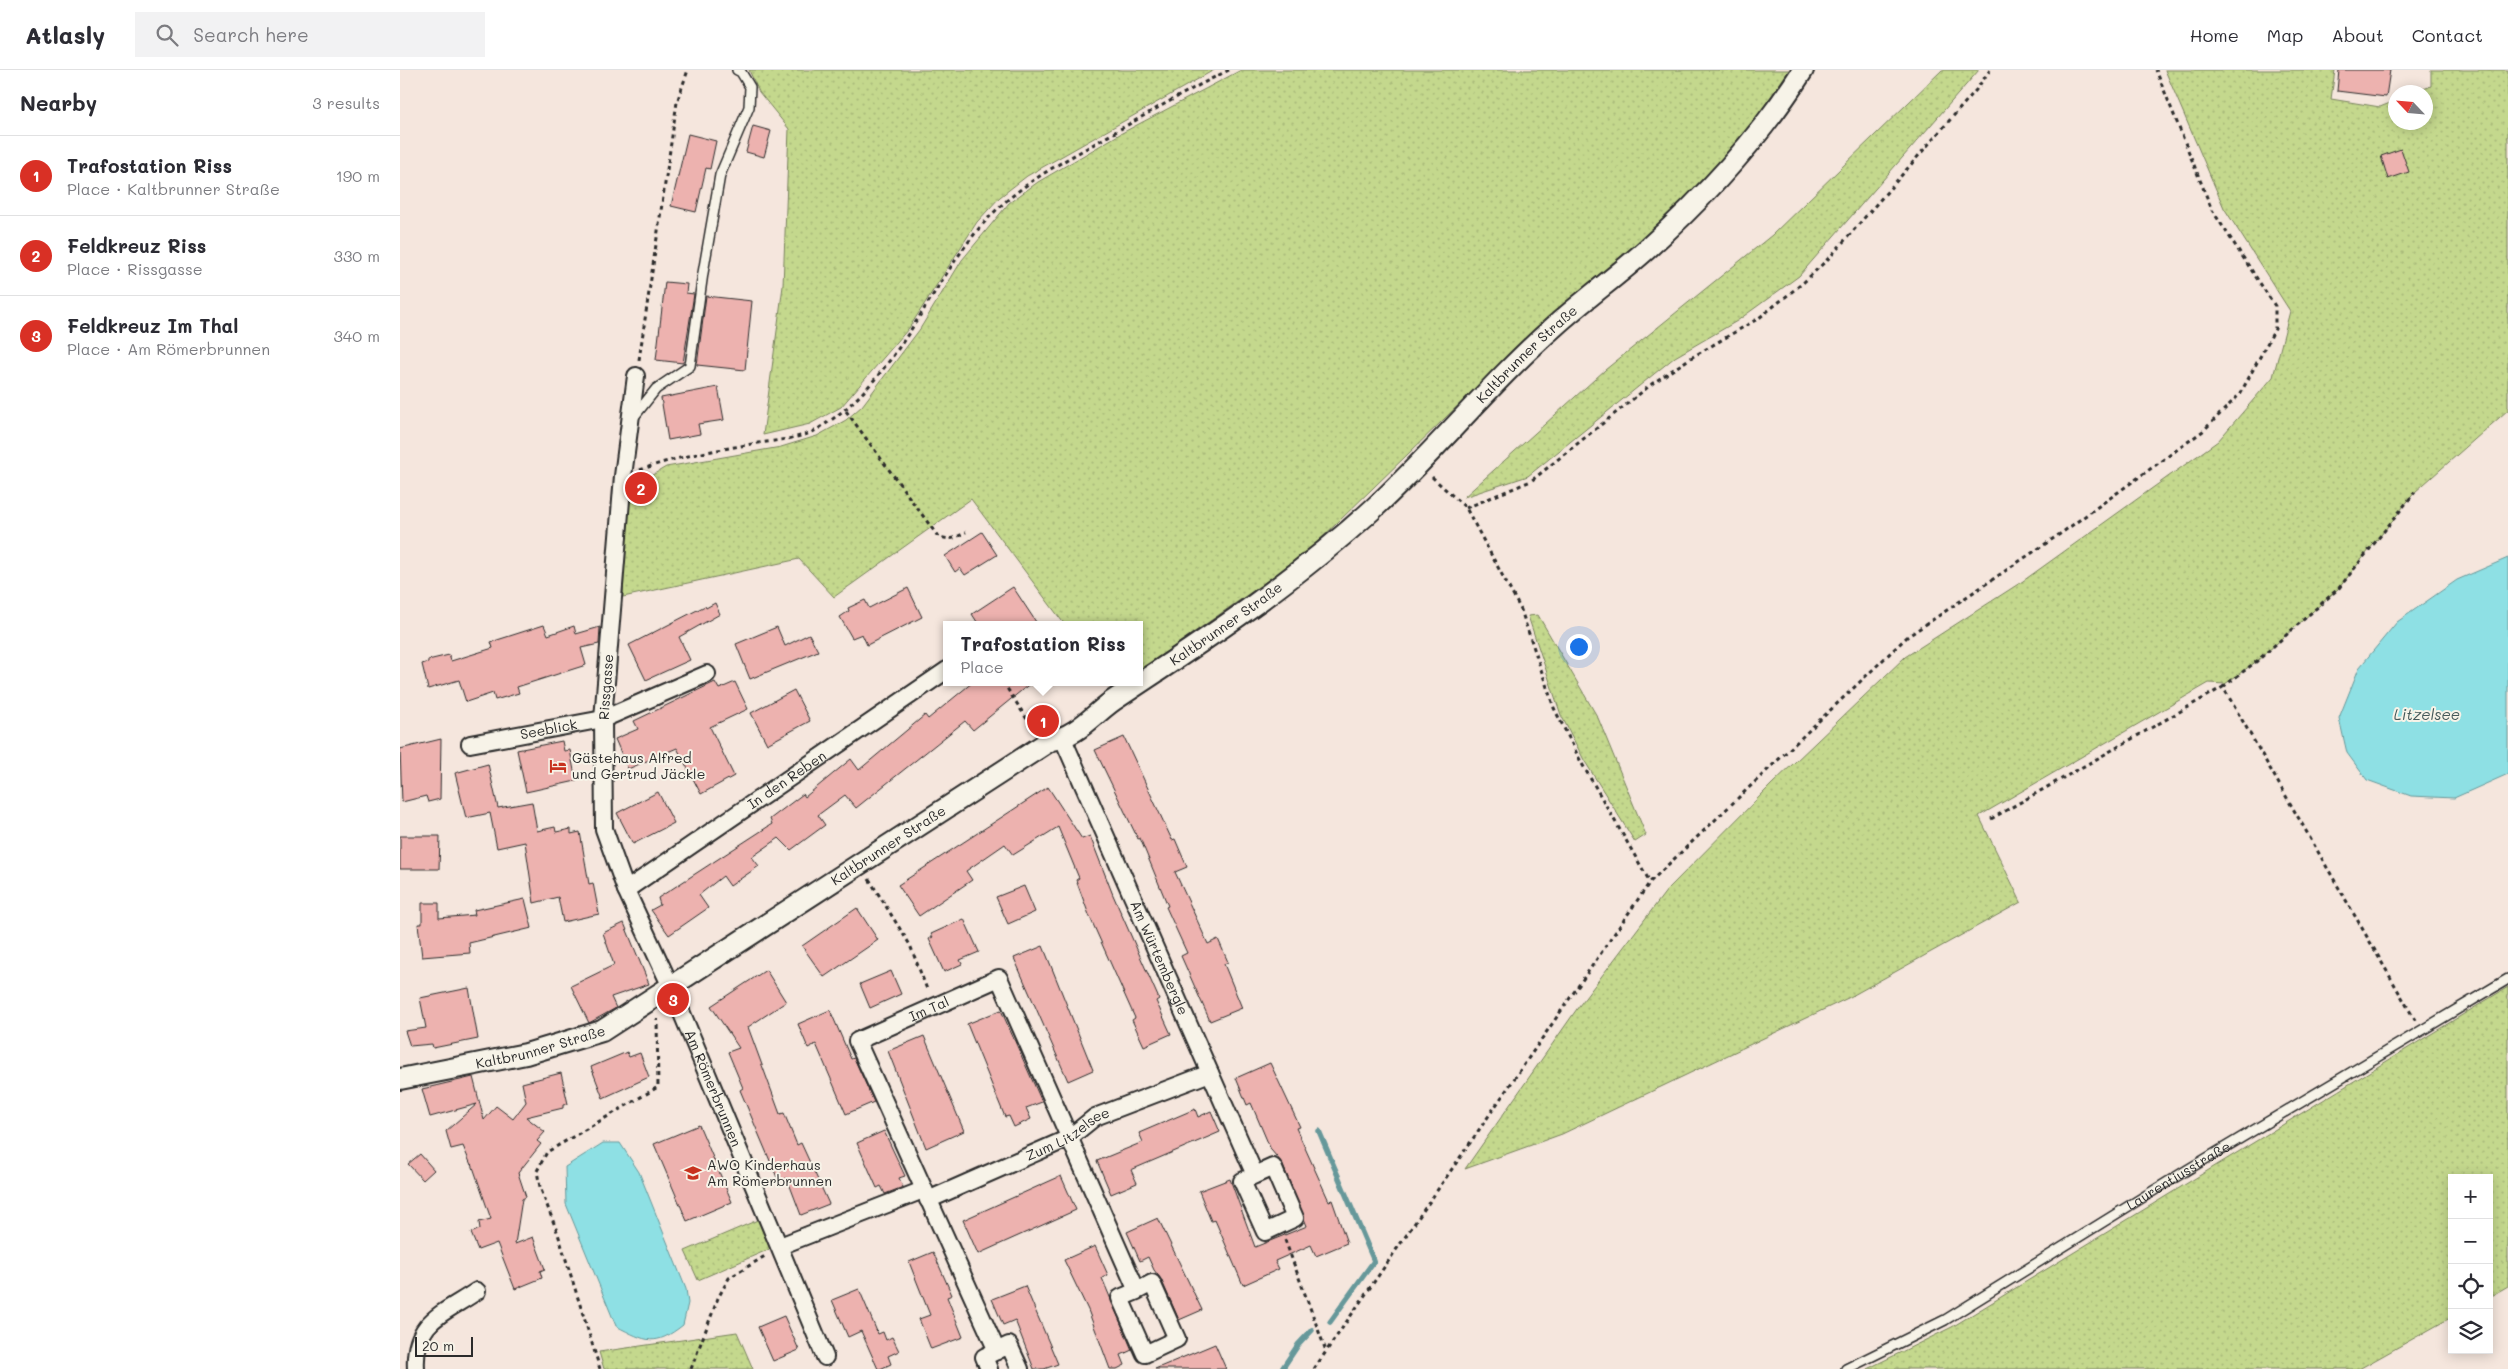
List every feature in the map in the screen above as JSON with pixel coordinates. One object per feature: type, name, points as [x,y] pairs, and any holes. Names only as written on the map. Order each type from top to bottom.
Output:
[{"type":"street","name":"Kaltbrunner Straße","points":[[1143,681],[1201,644],[1314,561],[1374,508],[1554,326],[1646,250],[1702,197],[1755,138],[1803,70]]},
{"type":"street","name":"Rissgasse","points":[[636,376],[623,476],[603,719],[604,829],[626,890],[671,987]]},
{"type":"street","name":"In den Reben","points":[[626,890],[943,673]]},
{"type":"street","name":"Seeblick","points":[[470,744],[603,719],[708,674]]},
{"type":"street","name":"Kaltbrunner Straße","points":[[400,1079],[526,1054],[602,1031],[1051,740],[1063,739],[1111,702],[1136,686]]},
{"type":"street","name":"Am Würtembergle","points":[[1063,739],[1255,1175]]},
{"type":"street","name":"Im Tal","points":[[997,1351],[857,1041],[999,978],[1137,1290]]},
{"type":"street","name":"Am Römerbrunnen","points":[[671,987],[825,1357]]},
{"type":"street","name":"Zum Litzelsee","points":[[780,1246],[925,1195],[1069,1138],[1095,1117],[1210,1073]]},
{"type":"street","points":[[1273,1167],[1295,1218],[1265,1232],[1242,1181],[1255,1175],[1273,1167]]},
{"type":"street","points":[[416,1369],[415,1352],[418,1339],[428,1324],[477,1291]]},
{"type":"street","points":[[989,1369],[984,1357],[1009,1345],[1020,1369]]},
{"type":"lane","points":[[630,422],[656,390],[690,366],[703,273],[720,175],[749,106],[750,86],[741,72],[737,70]]},
{"type":"lane","name":"Laurentiusstraße","points":[[1846,1369],[1945,1320],[2187,1170],[2422,1032],[2508,979]]},
{"type":"path","points":[[636,376],[677,102],[688,70]]},
{"type":"path","points":[[623,476],[674,458],[814,432],[846,411],[865,392],[914,327],[959,256],[1005,201],[1030,180],[1184,92],[1229,70]]},
{"type":"path","points":[[1466,508],[1531,481],[1653,383],[1689,359],[1759,318],[1804,282],[1850,235],[1976,90],[1990,70]]},
{"type":"path","points":[[1314,1369],[1650,882],[1907,637],[2060,534],[2203,431],[2240,394],[2276,330],[2275,306],[2212,210],[2156,70]]},
{"type":"path","points":[[846,411],[937,534],[944,539],[952,540],[966,532]]},
{"type":"path","points":[[1418,464],[1466,508],[1521,610],[1558,716],[1581,762],[1650,882]]},
{"type":"path","points":[[1991,819],[2223,687],[2257,661],[2340,588],[2415,492]]},
{"type":"path","points":[[1006,686],[1028,719]]},
{"type":"path","points":[[2223,687],[2422,1032]]},
{"type":"path","points":[[860,865],[910,945],[934,1007]]},
{"type":"path","points":[[600,1369],[558,1234],[540,1187],[537,1171],[547,1152],[658,1087],[657,1014]]},
{"type":"path","points":[[1279,1225],[1326,1352]]},
{"type":"path","points":[[691,1369],[718,1298],[729,1278],[780,1246]]},
{"type":"green space","points":[[749,70],[1214,70],[1027,176],[1000,197],[977,222],[909,328],[841,407],[810,424],[763,435],[783,286],[789,129],[759,92]]},
{"type":"green space","points":[[1241,70],[1789,70],[1747,131],[1695,191],[1639,244],[1545,321],[1304,555],[1143,668],[1143,621],[1062,621],[971,499],[834,597],[799,559],[623,597],[628,500],[637,484],[666,467],[781,447],[817,436],[846,420],[862,406],[920,329],[962,260],[1009,203],[1038,182],[1120,134]]},
{"type":"green space","points":[[1942,70],[1979,70],[1799,276],[1737,321],[1675,357],[1528,476],[1464,497],[1605,370],[1772,235]]},
{"type":"green space","points":[[2165,70],[2335,70],[2331,99],[2380,107],[2388,104],[2388,130],[2433,130],[2431,70],[2508,70],[2508,410],[2415,492],[2339,588],[2257,661],[2225,684],[2209,683],[1979,816],[2021,902],[1850,997],[1562,1134],[1465,1169],[1579,1006],[1667,890],[1772,784],[1905,657],[2023,581],[2218,441],[2273,377],[2290,311],[2224,208]]},
{"type":"green space","points":[[1538,615],[1598,718],[1646,835],[1635,842],[1584,760],[1561,715],[1528,616]]},
{"type":"green space","points":[[2508,987],[2508,1286],[2493,1295],[2493,1174],[2448,1174],[2448,1319],[2359,1369],[1867,1369],[1952,1327]]},
{"type":"green space","points":[[760,1219],[772,1248],[698,1280],[685,1251]]},
{"type":"green space","points":[[737,1332],[753,1369],[604,1369],[599,1352]]},
{"type":"water","name":"Litzelsee","points":[[2508,558],[2508,774],[2454,798],[2411,796],[2367,780],[2347,753],[2339,718],[2359,668],[2397,622],[2457,580]]},
{"type":"water","points":[[603,1143],[620,1143],[639,1172],[686,1289],[688,1303],[683,1325],[665,1337],[651,1340],[643,1339],[616,1326],[566,1204],[565,1167]]},
{"type":"building","points":[[2339,70],[2390,70],[2386,97],[2337,91]]},
{"type":"building","points":[[753,126],[771,131],[764,157],[746,152]]},
{"type":"building","points":[[688,134],[716,141],[710,169],[706,168],[696,212],[671,206]]},
{"type":"building","points":[[2401,149],[2409,172],[2388,179],[2381,156]]},
{"type":"building","points":[[665,282],[687,284],[686,293],[694,294],[683,363],[656,360]]},
{"type":"building","points":[[706,296],[752,301],[745,370],[697,365]]},
{"type":"building","points":[[718,387],[724,420],[698,424],[700,434],[668,440],[661,398]]},
{"type":"building","points":[[982,532],[997,555],[965,575],[960,568],[955,572],[945,556]]},
{"type":"building","points":[[1013,587],[1035,621],[976,621],[972,614]]},
{"type":"building","points":[[908,588],[922,617],[867,645],[862,634],[852,638],[840,617],[849,611],[848,608],[865,600],[869,608]]},
{"type":"building","points":[[715,603],[720,614],[679,637],[690,660],[646,680],[629,645],[705,606],[706,608]]},
{"type":"building","points":[[544,625],[548,635],[574,626],[576,634],[600,627],[599,644],[581,648],[586,665],[517,687],[519,693],[495,700],[493,693],[466,702],[459,680],[428,689],[422,664],[428,662],[428,660],[449,655],[451,661],[493,648],[491,642]]},
{"type":"building","points":[[777,627],[785,646],[809,634],[818,651],[750,679],[736,644]]},
{"type":"building","points":[[715,682],[719,689],[735,682],[748,709],[710,727],[734,776],[701,794],[677,748],[628,769],[615,739],[638,729],[634,721]]},
{"type":"building","points":[[968,686],[1027,686],[973,730],[965,721],[856,808],[845,795],[818,815],[825,825],[791,850],[779,838],[752,857],[759,866],[730,886],[723,876],[699,895],[708,908],[669,935],[651,910],[660,905],[658,898],[772,824],[770,819],[803,794],[805,797],[851,759],[859,770],[925,715],[928,719]]},
{"type":"building","points":[[794,690],[810,721],[767,744],[751,713]]},
{"type":"building","points":[[1124,737],[1172,840],[1175,839],[1187,867],[1175,872],[1208,944],[1218,939],[1228,962],[1224,964],[1242,1008],[1210,1021],[1181,956],[1187,953],[1166,907],[1168,906],[1140,838],[1138,839],[1095,750]]},
{"type":"building","points":[[441,739],[440,799],[428,802],[426,796],[402,802],[400,749]]},
{"type":"building","points":[[562,741],[564,751],[570,750],[576,781],[526,792],[517,750]]},
{"type":"building","points":[[488,764],[498,808],[532,802],[537,831],[555,827],[556,832],[571,829],[571,834],[580,832],[589,884],[593,883],[599,914],[563,922],[558,897],[534,903],[525,842],[497,848],[490,813],[466,818],[455,773]]},
{"type":"building","points":[[1048,787],[1082,839],[1090,836],[1113,895],[1159,999],[1156,1001],[1171,1034],[1144,1046],[1132,1020],[1135,1018],[1089,915],[1076,880],[1079,878],[1058,827],[1013,855],[1005,844],[966,871],[972,880],[919,916],[898,885]]},
{"type":"building","points":[[658,792],[674,823],[633,844],[617,813]]},
{"type":"building","points":[[400,836],[440,836],[439,869],[400,869]]},
{"type":"building","points":[[1024,886],[1035,912],[1008,924],[996,897]]},
{"type":"building","points":[[525,899],[532,928],[469,943],[470,953],[422,957],[418,924],[422,924],[422,903],[439,903],[439,918],[475,915],[474,910]]},
{"type":"building","points":[[857,908],[878,940],[824,977],[802,946]]},
{"type":"building","points":[[964,919],[979,952],[960,960],[962,964],[944,972],[929,939],[933,937],[931,934]]},
{"type":"building","points":[[624,923],[649,984],[611,997],[616,1008],[589,1023],[571,986],[614,965],[603,933]]},
{"type":"building","points":[[1043,946],[1093,1070],[1068,1081],[1014,958]]},
{"type":"building","points":[[766,970],[786,1002],[748,1027],[780,1114],[784,1113],[797,1145],[801,1143],[829,1204],[801,1215],[787,1178],[779,1182],[740,1090],[743,1088],[728,1052],[739,1048],[711,1006]]},
{"type":"building","points":[[891,971],[901,994],[870,1008],[860,984]]},
{"type":"building","points":[[469,988],[478,1039],[433,1048],[432,1044],[410,1046],[405,1031],[426,1028],[420,998]]},
{"type":"building","points":[[830,1010],[851,1059],[854,1058],[874,1102],[846,1114],[816,1044],[808,1048],[798,1024]]},
{"type":"building","points":[[1001,1010],[1042,1102],[1026,1108],[1031,1119],[1014,1127],[1009,1116],[1005,1117],[967,1024]]},
{"type":"building","points":[[924,1036],[964,1131],[926,1148],[888,1051]]},
{"type":"building","points":[[627,1052],[629,1057],[640,1053],[649,1077],[603,1098],[591,1067]]},
{"type":"building","points":[[1270,1063],[1300,1127],[1296,1128],[1329,1201],[1332,1200],[1347,1243],[1316,1256],[1311,1245],[1275,1261],[1279,1269],[1243,1285],[1215,1220],[1211,1221],[1199,1191],[1230,1179],[1255,1247],[1307,1226],[1282,1163],[1271,1150],[1251,1103],[1247,1105],[1236,1078]]},
{"type":"building","points":[[561,1073],[568,1104],[563,1105],[563,1108],[526,1117],[545,1132],[537,1141],[541,1144],[518,1173],[526,1197],[522,1199],[515,1244],[533,1237],[545,1269],[540,1271],[542,1278],[515,1289],[497,1243],[478,1250],[471,1233],[480,1229],[479,1222],[491,1219],[472,1164],[463,1146],[451,1149],[446,1131],[477,1104],[430,1117],[422,1089],[473,1077],[484,1120],[496,1106],[513,1119],[526,1102],[522,1083]]},
{"type":"building","points":[[1195,1109],[1198,1117],[1211,1111],[1220,1132],[1131,1170],[1137,1183],[1111,1194],[1097,1161],[1143,1142],[1139,1133]]},
{"type":"building","name":"AWO Kinderhaus Am Römerbrunnen","points":[[699,1125],[732,1202],[687,1221],[654,1144]]},
{"type":"building","points":[[884,1131],[905,1176],[899,1178],[903,1187],[885,1194],[881,1186],[877,1188],[857,1143]]},
{"type":"building","points":[[420,1154],[434,1170],[423,1180],[408,1164]]},
{"type":"building","points":[[1061,1176],[1076,1210],[978,1254],[963,1220]]},
{"type":"building","points":[[1158,1218],[1202,1310],[1179,1320],[1161,1279],[1148,1257],[1140,1261],[1127,1232]]},
{"type":"building","points":[[1095,1246],[1108,1275],[1102,1278],[1132,1350],[1121,1355],[1125,1365],[1117,1369],[1110,1369],[1088,1310],[1064,1260]]},
{"type":"building","points":[[933,1252],[952,1295],[947,1297],[963,1337],[931,1349],[919,1319],[930,1315],[909,1262]]},
{"type":"building","points":[[1025,1286],[1058,1364],[1044,1369],[1034,1369],[1015,1320],[1003,1325],[992,1299]]},
{"type":"building","points":[[859,1289],[878,1334],[883,1332],[886,1340],[892,1337],[899,1351],[888,1356],[891,1364],[880,1369],[878,1369],[861,1331],[848,1337],[832,1300]]},
{"type":"building","points":[[784,1316],[799,1350],[773,1361],[758,1327]]},
{"type":"building","points":[[1215,1344],[1226,1369],[1155,1369]]},
{"type":"waterway","points":[[1319,1131],[1374,1261],[1330,1322]]},
{"type":"waterway","points":[[1282,1369],[1298,1345],[1312,1330]]},
{"type":"place","name":"Feldkreuz Riss","points":[[641,488]]},
{"type":"place","name":"Trafostation Riss","points":[[1043,721]]},
{"type":"place","name":"Gästehaus Alfred und Gertrud Jäckle","points":[[558,766]]},
{"type":"place","name":"Feldkreuz Im Thal","points":[[673,999]]},
{"type":"place","name":"AWO Kinderhaus Am Römerbrunnen","points":[[693,1173]]}]
